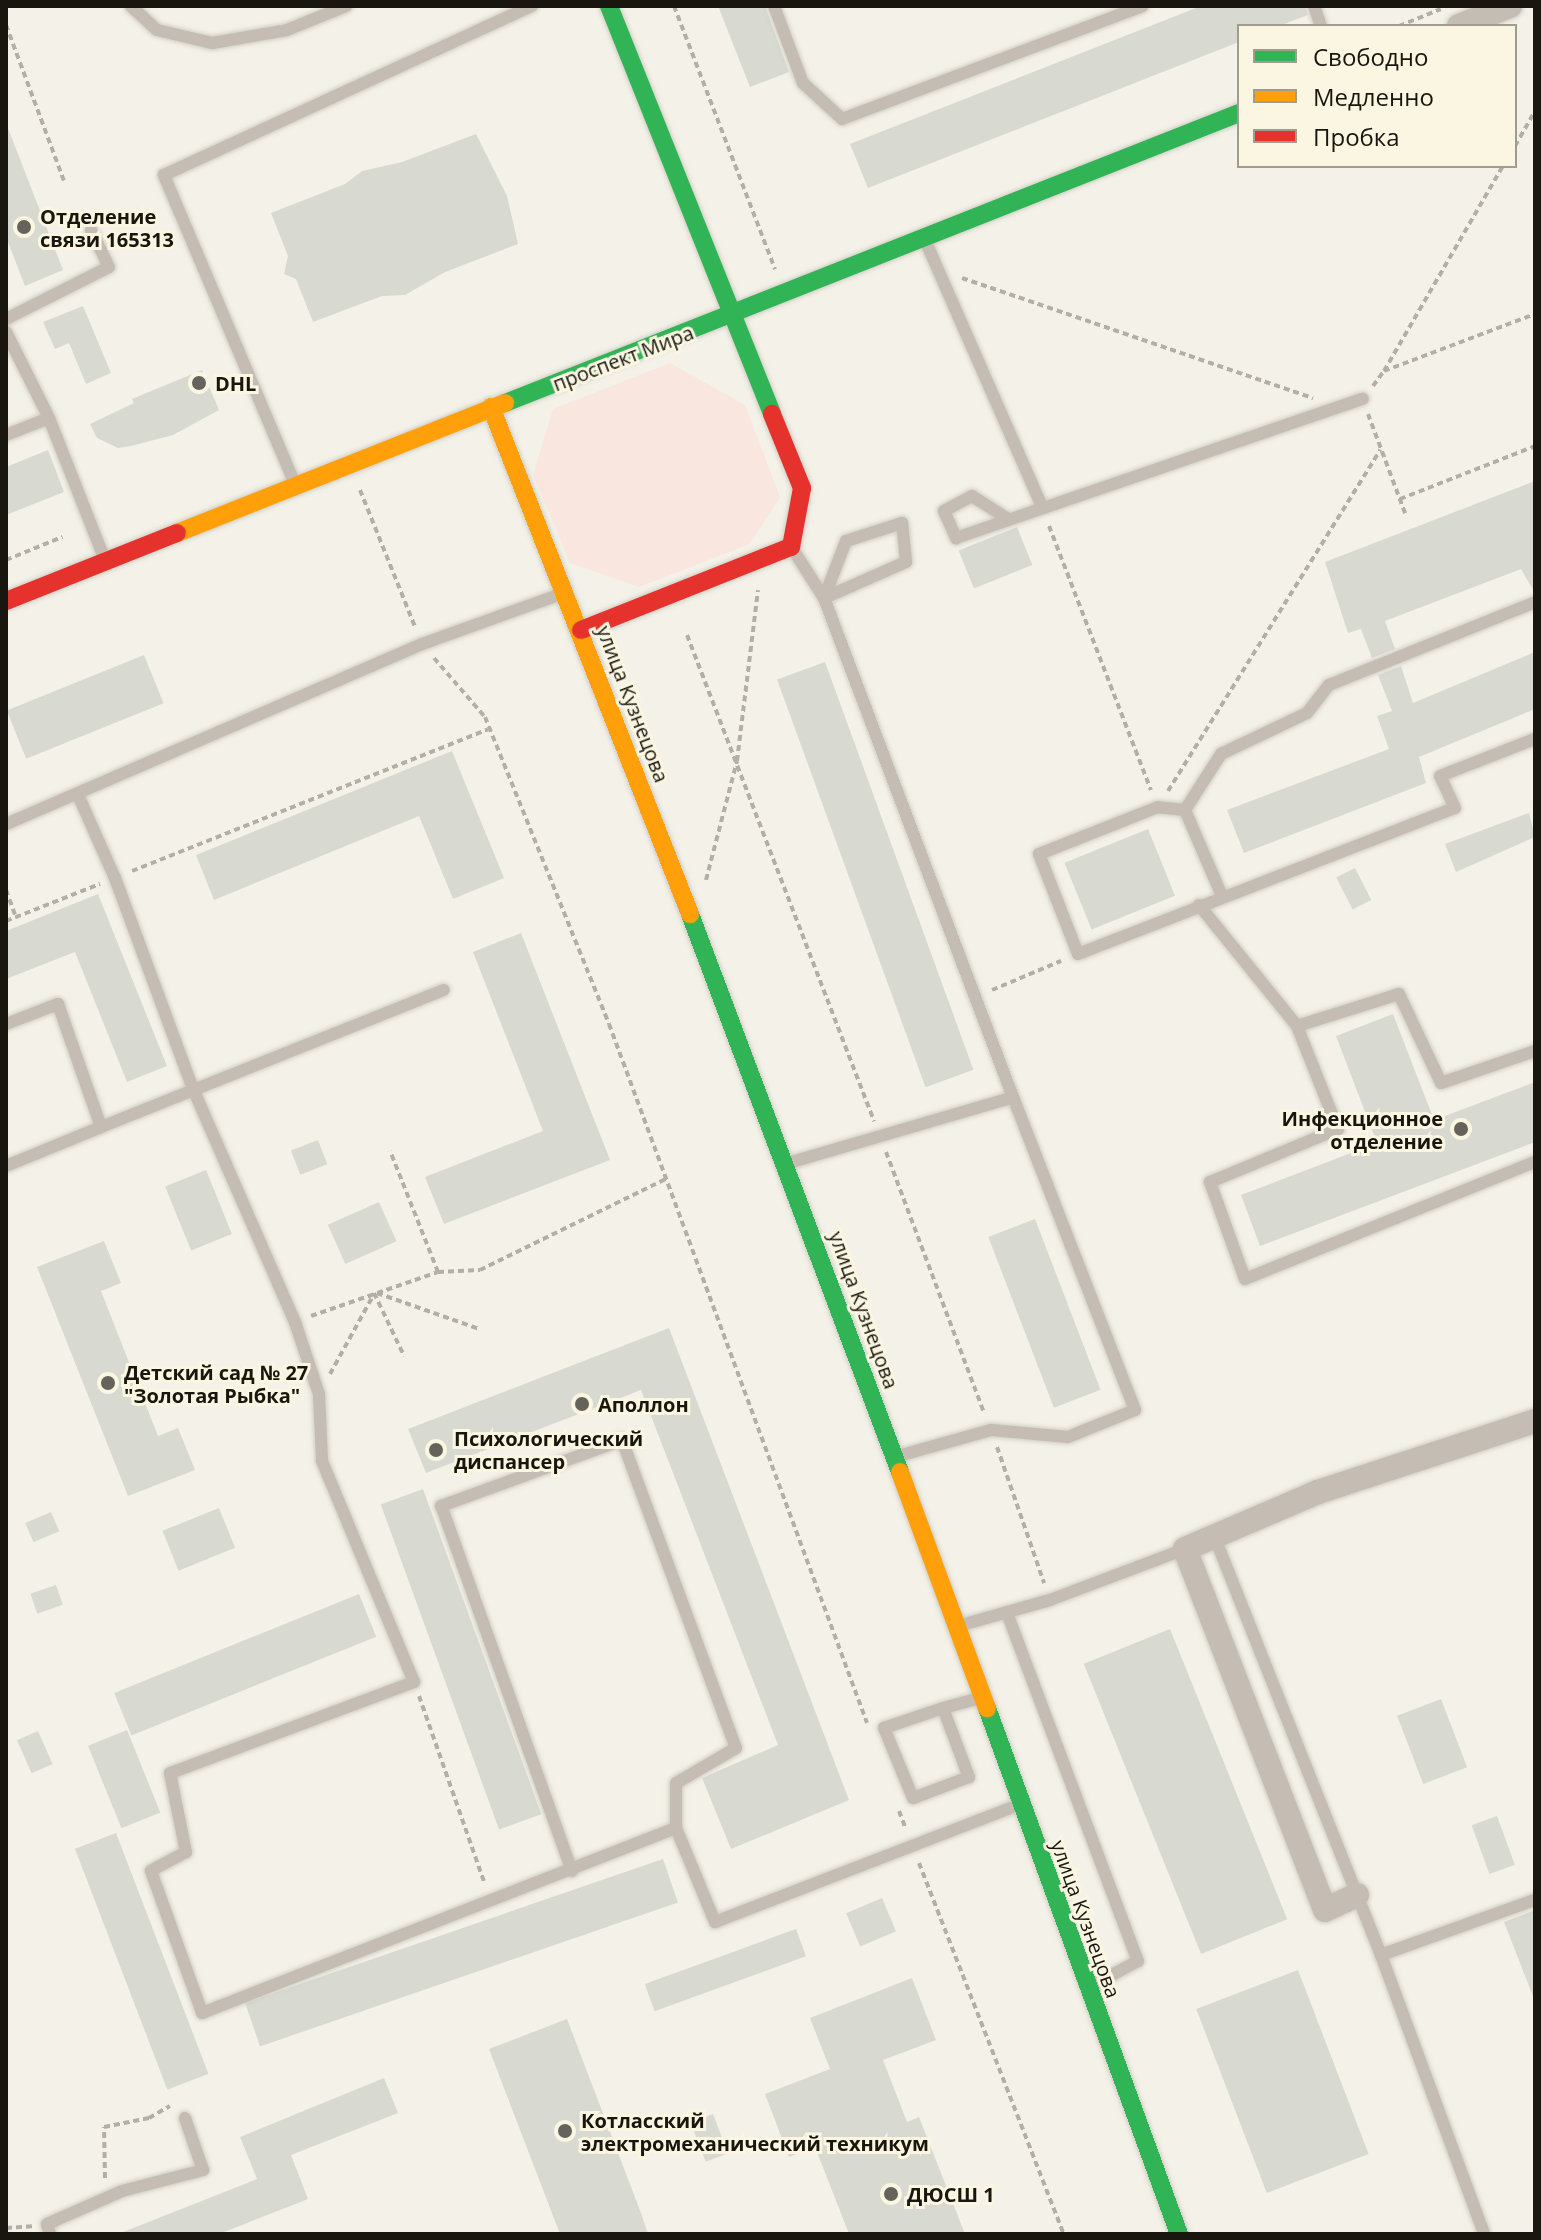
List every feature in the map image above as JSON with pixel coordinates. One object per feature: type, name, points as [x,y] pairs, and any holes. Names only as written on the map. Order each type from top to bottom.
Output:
[{"type":"street","points":[[581,630],[791,547],[802,488],[609,6]]},
{"type":"street","points":[[1464,24],[1510,6]]},
{"type":"street","name":"проспект Мира","points":[[6,601],[296,488],[491,407],[734,316],[1237,114]]},
{"type":"street","name":"улица Кузнецова","points":[[491,407],[581,630],[787,1163],[1179,2234]]},
{"type":"street","points":[[1357,1895],[1325,1910],[1185,1549],[1318,1492],[1535,1421]]},
{"type":"lane","points":[[131,6],[157,30],[212,43],[287,30],[346,6]]},
{"type":"lane","points":[[296,488],[164,175],[532,6]]},
{"type":"lane","points":[[774,6],[803,83],[842,119],[1142,6]]},
{"type":"lane","points":[[6,319],[109,267],[91,230]]},
{"type":"lane","points":[[925,240],[1042,507]]},
{"type":"lane","points":[[6,332],[49,418],[105,561]]},
{"type":"lane","points":[[1008,519],[972,496],[944,511],[956,538],[1363,399]]},
{"type":"lane","points":[[6,435],[49,418]]},
{"type":"lane","points":[[902,523],[906,562],[824,598],[846,541],[902,523]]},
{"type":"lane","points":[[791,547],[824,598],[1135,1410],[1068,1437],[991,1430],[894,1457]]},
{"type":"lane","points":[[6,824],[422,644],[564,593]]},
{"type":"lane","points":[[1185,810],[1221,754],[1307,713],[1329,685],[1535,602]]},
{"type":"lane","points":[[1185,810],[1158,807],[1039,854],[1078,954],[1455,808],[1440,776],[1535,739]]},
{"type":"lane","points":[[78,795],[115,878],[194,1091],[295,1322],[319,1394],[322,1461],[414,1682],[170,1773],[186,1852],[151,1871],[202,2013],[676,1828]]},
{"type":"lane","points":[[1185,810],[1222,896]]},
{"type":"lane","points":[[1199,905],[1297,1026],[1338,1129],[1210,1182],[1245,1279],[1535,1162]]},
{"type":"lane","points":[[6,1166],[444,990]]},
{"type":"lane","points":[[1297,1026],[1399,994],[1441,1083],[1535,1051]]},
{"type":"lane","points":[[6,1024],[58,1004],[101,1127]]},
{"type":"lane","points":[[787,1163],[1013,1097]]},
{"type":"lane","points":[[572,1871],[441,1506],[622,1440],[736,1748],[676,1783],[676,1828],[715,1922],[1021,1804]]},
{"type":"lane","points":[[1215,1538],[1381,1955],[1484,2234]]},
{"type":"lane","points":[[955,1627],[1050,1600],[1185,1549]]},
{"type":"lane","points":[[1007,1613],[1138,1961],[1087,1988]]},
{"type":"lane","points":[[943,1708],[969,1777],[913,1798],[884,1728],[943,1708],[981,1697]]},
{"type":"lane","points":[[1381,1955],[1535,1900]]},
{"type":"lane","points":[[48,2229],[122,2191],[203,2170],[185,2118]]},
{"type":"path","points":[[674,6],[776,271],[791,266]]},
{"type":"path","points":[[1404,24],[1448,6]]},
{"type":"path","points":[[6,25],[64,181]]},
{"type":"path","points":[[1517,142],[1535,111]]},
{"type":"path","points":[[1405,513],[1363,399],[1384,371],[1502,168]]},
{"type":"path","points":[[937,269],[1341,408]]},
{"type":"path","points":[[1384,371],[1535,314]]},
{"type":"path","points":[[1400,499],[1535,446]]},
{"type":"path","points":[[1158,807],[1380,450]]},
{"type":"path","points":[[350,466],[422,644],[485,717],[668,1178],[868,1725]]},
{"type":"path","points":[[1042,507],[1158,807]]},
{"type":"path","points":[[6,560],[62,537]]},
{"type":"path","points":[[695,923],[737,761],[761,560]]},
{"type":"path","points":[[687,635],[991,1430],[1050,1600]]},
{"type":"path","points":[[6,921],[489,729]]},
{"type":"path","points":[[100,884],[106,898]]},
{"type":"path","points":[[6,890],[16,918]]},
{"type":"path","points":[[974,996],[1078,954]]},
{"type":"path","points":[[390,1151],[438,1272]]},
{"type":"path","points":[[295,1322],[438,1272],[480,1270],[668,1178]]},
{"type":"path","points":[[374,1293],[479,1329]]},
{"type":"path","points":[[374,1293],[404,1356]]},
{"type":"path","points":[[319,1394],[374,1293]]},
{"type":"path","points":[[414,1682],[491,1902]]},
{"type":"path","points":[[896,1800],[1064,2234]]},
{"type":"path","points":[[101,2183],[107,2167],[101,2141],[104,2127],[149,2118],[176,2102]]},
{"type":"path","points":[[6,2228],[48,2229]]},
{"type":"shaded area","points":[[670,363],[745,405],[780,497],[750,544],[639,587],[570,563],[533,475],[553,409]]},
{"type":"building","points":[[718,6],[765,6],[789,72],[750,87]]},
{"type":"building","points":[[1201,6],[1305,6],[1308,15],[1284,24],[1237,24],[1237,43],[868,188],[850,144]]},
{"type":"building","points":[[6,123],[63,270],[25,286],[6,237]]},
{"type":"building","points":[[476,134],[507,196],[518,244],[445,272],[405,295],[382,296],[313,322],[296,279],[284,274],[288,256],[271,213],[345,184],[362,171],[402,162]]},
{"type":"building","points":[[83,306],[111,373],[86,384],[69,343],[55,349],[43,322]]},
{"type":"building","points":[[202,370],[219,410],[173,435],[131,446],[118,448],[97,438],[90,424],[134,403],[132,399]]},
{"type":"building","points":[[48,450],[64,492],[6,515],[6,467]]},
{"type":"building","points":[[1535,481],[1535,593],[1521,569],[1385,621],[1395,649],[1372,658],[1361,629],[1348,633],[1325,562]]},
{"type":"building","points":[[1017,527],[1032,565],[974,589],[959,551]]},
{"type":"building","points":[[1535,652],[1535,709],[1419,757],[1426,783],[1244,853],[1227,810],[1389,749],[1377,716],[1392,711],[1378,675],[1401,666],[1413,703]]},
{"type":"building","points":[[144,655],[163,703],[26,759],[7,710]]},
{"type":"building","points":[[825,662],[973,1070],[926,1087],[777,679]]},
{"type":"building","points":[[452,751],[504,878],[453,899],[419,816],[214,900],[196,855]]},
{"type":"building","points":[[1529,813],[1535,837],[1456,872],[1445,844]]},
{"type":"building","points":[[1148,829],[1175,896],[1092,929],[1065,863]]},
{"type":"building","points":[[1355,868],[1371,900],[1353,910],[1336,878]]},
{"type":"building","points":[[98,894],[167,1066],[127,1082],[75,952],[6,979],[6,931]]},
{"type":"building","points":[[521,933],[610,1160],[444,1224],[425,1177],[543,1131],[473,952]]},
{"type":"building","name":"Инфекционное отделение","points":[[1393,1014],[1434,1120],[1535,1082],[1535,1142],[1260,1246],[1241,1195],[1377,1143],[1336,1036]]},
{"type":"building","points":[[318,1140],[327,1164],[300,1175],[291,1150]]},
{"type":"building","points":[[206,1170],[232,1234],[191,1250],[165,1186]]},
{"type":"building","points":[[379,1202],[396,1241],[345,1264],[328,1225]]},
{"type":"building","points":[[1035,1219],[1101,1390],[1054,1408],[988,1237]]},
{"type":"building","points":[[104,1241],[121,1283],[101,1291],[158,1436],[178,1428],[195,1470],[128,1496],[37,1267]]},
{"type":"building","points":[[669,1328],[849,1800],[731,1849],[702,1778],[778,1745],[641,1390],[426,1473],[408,1429]]},
{"type":"building","points":[[423,1489],[541,1814],[499,1830],[381,1504]]},
{"type":"building","points":[[219,1508],[235,1548],[179,1571],[162,1531]]},
{"type":"building","points":[[51,1512],[59,1531],[33,1542],[25,1523]]},
{"type":"building","points":[[56,1585],[63,1605],[37,1614],[30,1594]]},
{"type":"building","points":[[359,1594],[376,1637],[131,1736],[114,1693]]},
{"type":"building","points":[[1170,1629],[1287,1919],[1201,1954],[1084,1664]]},
{"type":"building","points":[[1441,1699],[1467,1767],[1423,1784],[1397,1716]]},
{"type":"building","points":[[127,1730],[160,1813],[121,1828],[88,1746]]},
{"type":"building","points":[[38,1731],[53,1764],[32,1773],[17,1740]]},
{"type":"building","points":[[1497,1816],[1515,1865],[1489,1874],[1472,1825]]},
{"type":"building","points":[[116,1833],[208,2074],[167,2090],[75,1849]]},
{"type":"building","points":[[663,1859],[678,1902],[260,2046],[245,2003]]},
{"type":"building","points":[[882,1898],[896,1931],[860,1946],[846,1913]]},
{"type":"building","points":[[1535,1910],[1535,1998],[1534,1999],[1504,1922]]},
{"type":"building","points":[[796,1929],[806,1956],[655,2011],[645,1984]]},
{"type":"building","points":[[1298,1970],[1369,2154],[1267,2193],[1196,2009]]},
{"type":"building","points":[[912,1978],[936,2040],[883,2060],[907,2122],[919,2117],[965,2234],[849,2234],[815,2147],[789,2157],[765,2094],[830,2069],[810,2018]]},
{"type":"building","name":"Котласский электромеханический техникум","points":[[567,2019],[648,2234],[560,2234],[489,2049]]},
{"type":"building","points":[[384,2078],[398,2113],[291,2155],[308,2199],[219,2234],[118,2234],[257,2179],[240,2137]]},
{"type":"building","points":[[713,2114],[728,2153],[706,2162],[691,2123]]},
{"type":"traffic: fast","points":[[609,6],[772,414]]},
{"type":"traffic: fast","points":[[505,403],[1237,114]]},
{"type":"traffic: fast","points":[[690,914],[900,1472]]},
{"type":"traffic: fast","points":[[987,1708],[1179,2234]]},
{"type":"traffic: slow","points":[[177,533],[505,403]]},
{"type":"traffic: slow","points":[[491,407],[690,914]]},
{"type":"traffic: slow","points":[[900,1472],[987,1708]]},
{"type":"traffic: jam","points":[[581,630],[791,547],[802,488],[772,414]]},
{"type":"traffic: jam","points":[[6,601],[177,533]]},
{"type":"place","name":"Отделение связи 165313","points":[[24,227]]},
{"type":"place","name":"DHL","points":[[199,383]]},
{"type":"place","name":"Инфекционное отделение","points":[[1461,1129]]},
{"type":"place","name":"Детский сад № 27 \"Золотая Рыбка\"","points":[[108,1383]]},
{"type":"place","name":"Аполлон","points":[[582,1404]]},
{"type":"place","name":"Психологический диспансер","points":[[436,1450]]},
{"type":"place","name":"Котласский электромеханический техникум","points":[[565,2131]]},
{"type":"place","name":"ДЮСШ 1","points":[[891,2194]]}]
